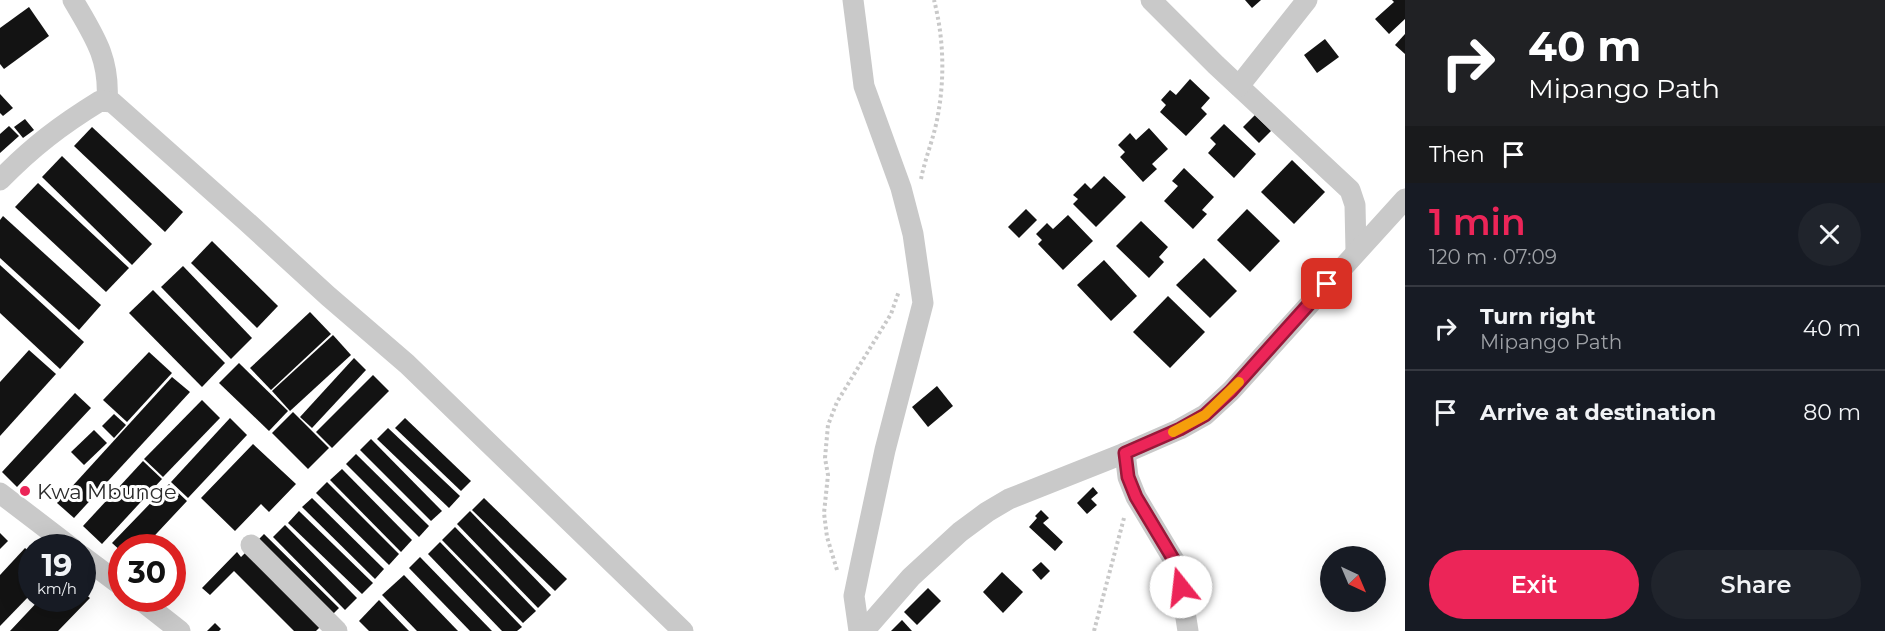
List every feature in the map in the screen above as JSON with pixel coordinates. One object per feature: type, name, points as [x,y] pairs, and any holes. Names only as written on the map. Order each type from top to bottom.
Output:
[{"type":"street","points":[[73,0],[103,55],[109,79],[107,101]]},
{"type":"street","points":[[853,0],[864,86],[901,188],[913,234],[923,303],[885,450],[854,596],[859,631]]},
{"type":"street","points":[[1151,0],[1350,190],[1355,205],[1356,251]]},
{"type":"street","points":[[1239,86],[1307,0]]},
{"type":"street","points":[[0,180],[37,143],[100,101],[114,104],[407,364],[683,631]]},
{"type":"street","points":[[864,631],[911,577],[960,532],[987,512],[1009,499],[1125,453],[1180,429],[1205,415],[1231,391],[1405,199]]},
{"type":"street","points":[[1125,453],[1128,477],[1136,497],[1178,567],[1190,630]]},
{"type":"street","points":[[0,493],[54,534]]},
{"type":"street","points":[[251,545],[337,631]]},
{"type":"street","points":[[156,612],[180,631]]},
{"type":"path","points":[[920,184],[937,122],[940,100],[942,47],[934,0]]},
{"type":"path","points":[[854,596],[836,568],[827,537],[824,513],[828,475],[825,458],[828,425],[837,402],[891,314],[901,284]]},
{"type":"path","points":[[1094,631],[1125,514],[1136,497]]},
{"type":"building","points":[[1245,0],[1261,0],[1252,8]]},
{"type":"building","points":[[1392,0],[1405,0],[1405,19],[1389,34],[1375,19],[1394,2]]},
{"type":"building","points":[[29,7],[49,36],[4,69],[0,64],[0,28]]},
{"type":"building","points":[[1405,34],[1405,54],[1395,45]]},
{"type":"building","points":[[1325,39],[1339,57],[1317,73],[1304,55]]},
{"type":"building","points":[[1190,79],[1210,98],[1201,108],[1207,114],[1186,136],[1160,112],[1166,105],[1161,100],[1170,90],[1176,95]]},
{"type":"building","points":[[0,94],[13,108],[3,116],[0,113]]},
{"type":"building","points":[[1255,115],[1271,131],[1259,143],[1243,127]]},
{"type":"building","points":[[25,119],[34,130],[23,138],[14,127]]},
{"type":"building","points":[[1224,124],[1256,154],[1234,178],[1208,153],[1216,144],[1210,138]]},
{"type":"building","points":[[9,126],[19,136],[0,153],[0,134]]},
{"type":"building","points":[[92,127],[183,212],[165,232],[74,146]]},
{"type":"building","points":[[1149,128],[1168,149],[1152,164],[1157,169],[1143,182],[1120,157],[1125,152],[1118,145],[1130,133],[1136,140]]},
{"type":"building","points":[[62,156],[152,244],[132,265],[42,177]]},
{"type":"building","points":[[1292,160],[1325,192],[1294,224],[1261,192]]},
{"type":"building","points":[[1184,168],[1214,197],[1202,210],[1207,214],[1193,229],[1164,201],[1178,186],[1172,181]]},
{"type":"building","points":[[1104,176],[1126,197],[1096,227],[1073,204],[1078,199],[1073,195],[1085,183],[1091,189]]},
{"type":"building","points":[[38,183],[129,268],[106,292],[15,207]]},
{"type":"building","points":[[1026,209],[1037,220],[1019,238],[1008,227]]},
{"type":"building","points":[[1247,209],[1280,241],[1250,272],[1217,240]]},
{"type":"building","points":[[1068,215],[1093,241],[1063,270],[1038,244],[1042,240],[1036,234],[1047,223],[1053,229]]},
{"type":"building","points":[[3,216],[101,305],[79,330],[0,258],[0,220]]},
{"type":"building","points":[[1141,221],[1168,247],[1159,257],[1164,262],[1149,278],[1116,246]]},
{"type":"building","points":[[212,241],[278,306],[257,328],[191,263]]},
{"type":"building","points":[[1204,258],[1237,291],[1210,318],[1176,285]]},
{"type":"building","points":[[1104,260],[1137,296],[1111,321],[1077,285]]},
{"type":"building","points":[[0,265],[84,342],[60,369],[0,313]]},
{"type":"building","points":[[183,266],[252,338],[231,359],[161,287]]},
{"type":"building","points":[[153,290],[225,363],[202,387],[129,313]]},
{"type":"building","points":[[1168,296],[1205,332],[1170,368],[1133,332]]},
{"type":"building","points":[[310,312],[331,334],[271,390],[250,368]]},
{"type":"building","points":[[333,335],[351,355],[290,411],[272,391]]},
{"type":"building","points":[[29,350],[56,374],[0,436],[0,382]]},
{"type":"building","points":[[149,352],[172,373],[127,422],[103,400]]},
{"type":"building","points":[[354,358],[366,370],[312,428],[300,417]]},
{"type":"building","points":[[239,363],[288,411],[269,431],[219,383]]},
{"type":"building","points":[[373,375],[389,391],[332,448],[316,432]]},
{"type":"building","points":[[172,377],[190,392],[74,518],[57,503]]},
{"type":"building","points":[[937,386],[953,406],[928,427],[912,407]]},
{"type":"building","points":[[75,393],[91,408],[17,487],[2,472]]},
{"type":"building","points":[[202,400],[220,418],[163,477],[144,459]]},
{"type":"building","points":[[293,412],[329,448],[308,469],[272,433]]},
{"type":"building","points":[[114,414],[126,425],[114,438],[102,426]]},
{"type":"building","points":[[230,418],[247,435],[188,498],[171,482]]},
{"type":"building","points":[[405,418],[471,481],[461,491],[395,428]]},
{"type":"building","points":[[388,428],[460,496],[449,508],[377,439]]},
{"type":"building","points":[[94,430],[107,443],[84,465],[71,452]]},
{"type":"building","points":[[371,439],[442,511],[431,521],[360,450]]},
{"type":"building","points":[[253,444],[296,484],[269,512],[261,504],[235,531],[201,498]]},
{"type":"building","points":[[356,454],[429,526],[419,537],[346,464]]},
{"type":"building","points":[[143,461],[162,479],[111,534],[108,534],[108,538],[102,544],[96,538],[96,534],[91,534],[83,526]]},
{"type":"building","points":[[342,469],[412,540],[401,552],[330,480]]},
{"type":"building","points":[[327,482],[399,554],[389,565],[316,493]]},
{"type":"building","points":[[169,484],[187,501],[156,534],[121,534]]},
{"type":"building","points":[[1093,487],[1098,493],[1091,499],[1097,505],[1087,514],[1077,503]]},
{"type":"building","points":[[312,498],[384,569],[375,579],[302,507]]},
{"type":"building","points":[[484,498],[567,579],[555,591],[472,510]]},
{"type":"building","points":[[1041,510],[1049,518],[1043,523],[1063,542],[1055,551],[1029,527]]},
{"type":"building","points":[[299,511],[373,583],[362,594],[288,523]]},
{"type":"building","points":[[470,511],[551,595],[538,608],[457,524]]},
{"type":"building","points":[[285,525],[357,598],[345,610],[273,537]]},
{"type":"building","points":[[455,527],[536,611],[523,623],[442,540]]},
{"type":"building","points":[[0,533],[8,541],[0,549]]},
{"type":"building","points":[[264,534],[339,608],[316,631],[294,631],[234,571],[210,595],[202,588],[237,552],[241,557]]},
{"type":"building","points":[[440,542],[522,627],[517,631],[502,631],[428,554]]},
{"type":"building","points":[[18,556],[18,607],[0,626],[0,575]]},
{"type":"building","points":[[420,557],[492,631],[470,631],[409,568]]},
{"type":"building","points":[[1041,562],[1050,571],[1041,580],[1032,570]]},
{"type":"building","points":[[1002,572],[1023,592],[1003,613],[983,592]]},
{"type":"building","points":[[404,575],[458,631],[417,631],[382,595]]},
{"type":"building","points":[[928,588],[941,601],[917,625],[904,612]]},
{"type":"building","points":[[379,600],[409,631],[369,631],[359,621]]},
{"type":"building","points":[[28,612],[76,612],[58,631],[10,631]]},
{"type":"building","points":[[902,620],[912,631],[891,631]]},
{"type":"building","points":[[215,623],[221,629],[219,631],[207,631]]},
{"type":"slow traffic","points":[[1173,432],[1205,415],[1239,382]]},
{"type":"place","name":"Kwa Mbunge","points":[[25,491]]},
{"type":"route","points":[[1181,587],[1178,567],[1136,497],[1128,477],[1125,453],[1180,429],[1205,415],[1231,391],[1327,284]]}]
